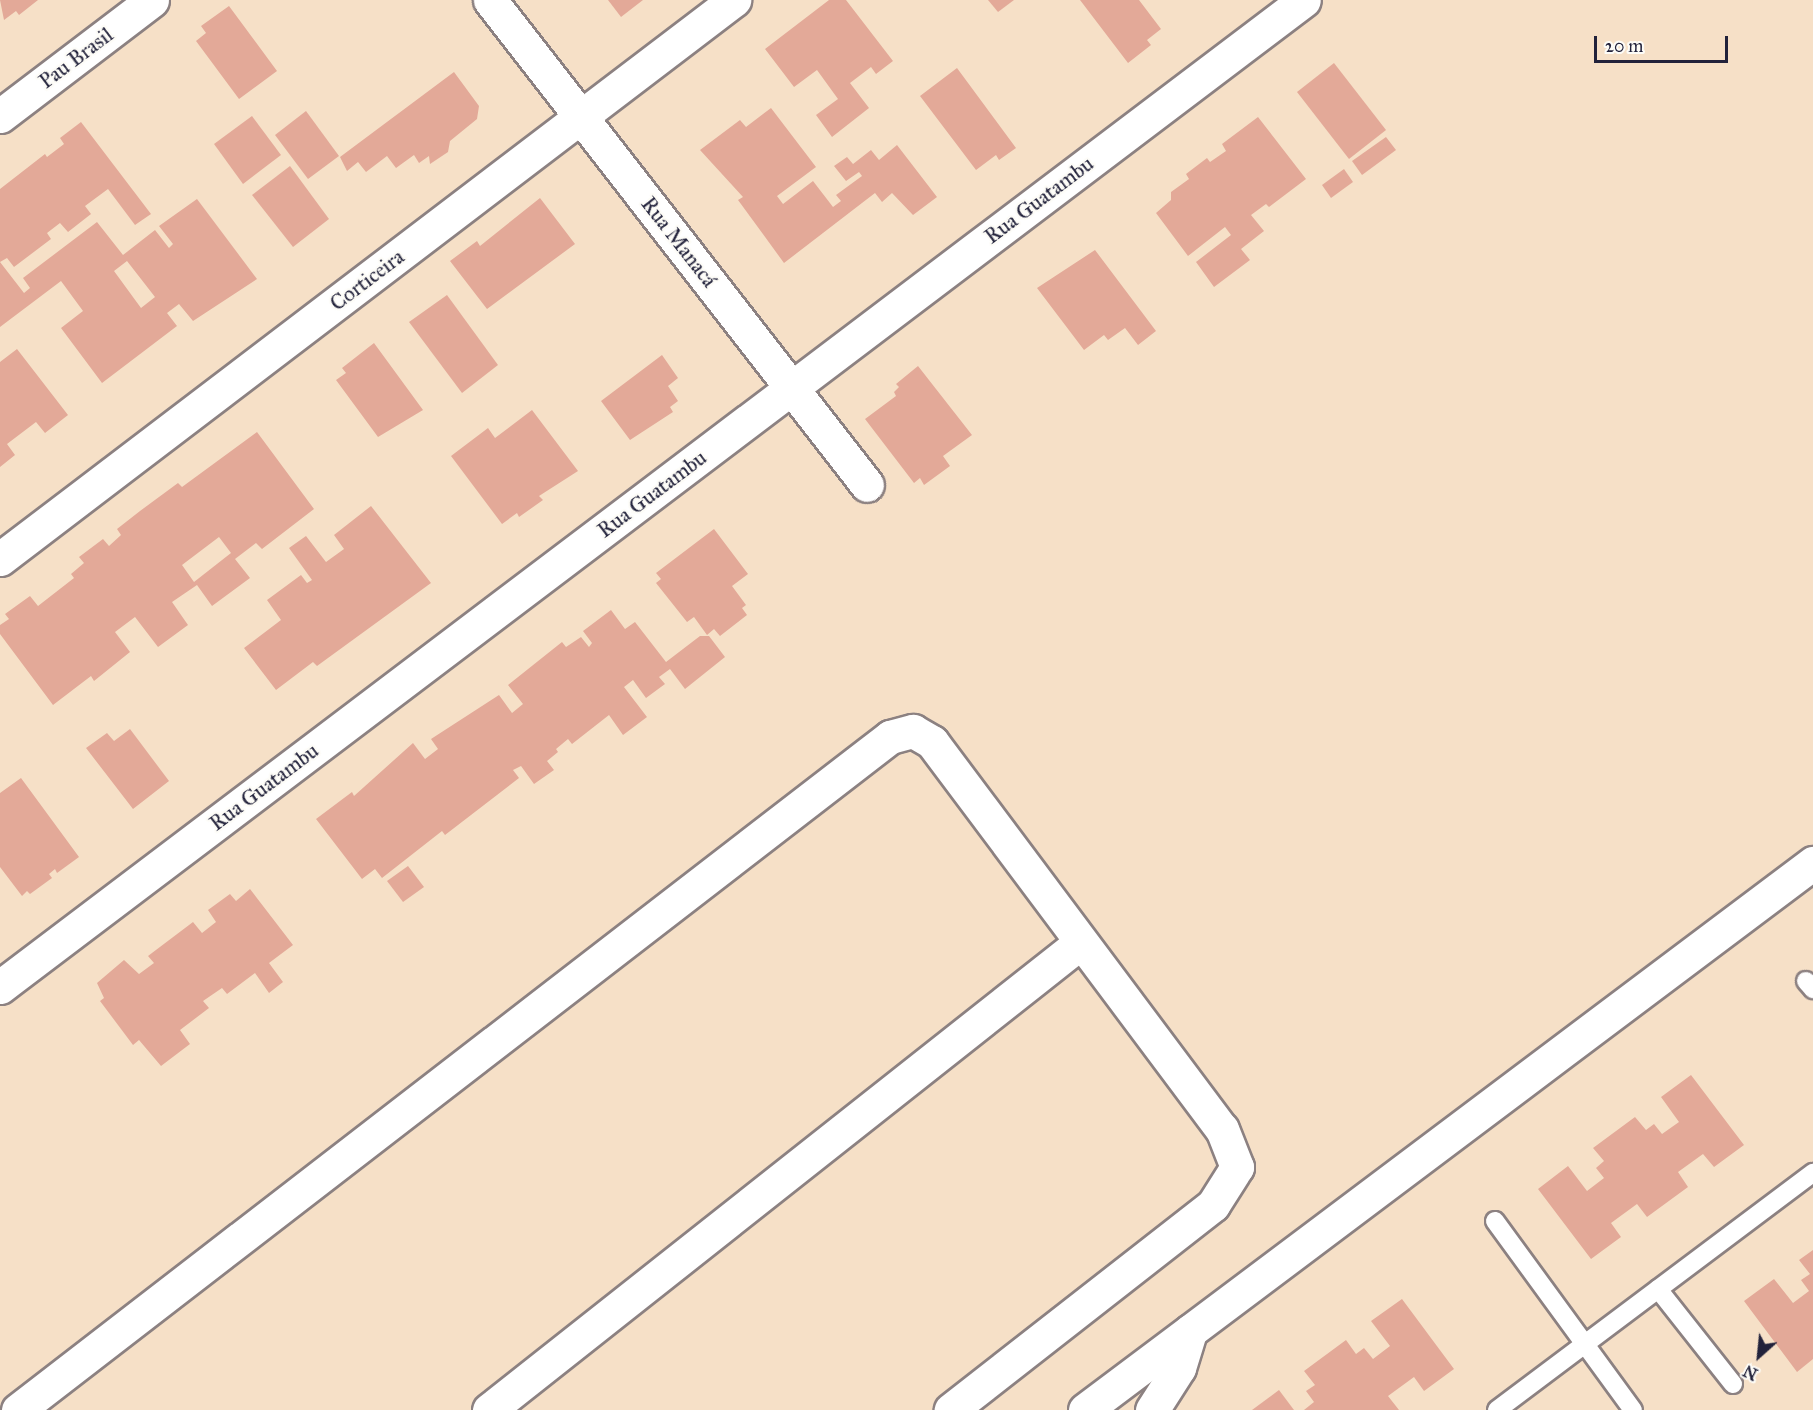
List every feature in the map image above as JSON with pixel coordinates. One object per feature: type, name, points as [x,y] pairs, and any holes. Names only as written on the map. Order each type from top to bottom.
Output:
[{"type":"street","name":"Pau Brasil","points":[[0,116],[152,0]]},
{"type":"street","name":"Rua Manacá","points":[[490,0],[867,485]]},
{"type":"street","name":"Corticeira","points":[[0,559],[734,0]]},
{"type":"street","name":"Rua Guatambu","points":[[0,987],[1304,0]]},
{"type":"street","points":[[18,1410],[890,737],[913,731],[932,742],[1080,943],[1222,1129],[1237,1167],[1212,1205],[951,1410]]},
{"type":"street","points":[[1085,1410],[1813,863]]},
{"type":"street","points":[[489,1410],[1080,943]]},
{"type":"street","points":[[1152,1410],[1179,1368],[1190,1331]]},
{"type":"lane","points":[[1497,1410],[1813,1173]]},
{"type":"lane","points":[[1495,1221],[1633,1410]]},
{"type":"lane","points":[[1658,1289],[1732,1384]]},
{"type":"building","points":[[0,0],[38,0],[19,15],[16,11],[4,20]]},
{"type":"building","points":[[608,0],[643,0],[621,17]]},
{"type":"building","points":[[829,0],[846,0],[893,61],[876,74],[871,67],[850,83],[869,108],[832,137],[816,115],[838,99],[817,70],[794,87],[765,49]]},
{"type":"building","points":[[988,0],[1014,0],[998,12]]},
{"type":"building","points":[[1080,0],[1139,0],[1161,29],[1147,40],[1151,45],[1128,63]]},
{"type":"building","points":[[229,6],[277,71],[239,99],[196,41],[206,33],[201,26]]},
{"type":"building","points":[[1334,63],[1386,130],[1349,159],[1297,92]]},
{"type":"building","points":[[957,68],[1016,148],[999,160],[996,155],[976,170],[920,96]]},
{"type":"building","points":[[454,72],[479,106],[477,119],[450,141],[448,152],[430,164],[429,156],[419,163],[414,155],[396,168],[387,156],[366,172],[358,162],[347,171],[340,157]]},
{"type":"building","points":[[771,108],[816,167],[777,196],[783,204],[813,181],[833,207],[841,201],[836,195],[862,176],[859,172],[846,181],[834,166],[847,157],[853,164],[871,150],[879,160],[897,145],[937,197],[913,215],[892,193],[882,202],[875,193],[784,263],[738,200],[743,197],[700,150],[740,120],[746,127]]},
{"type":"building","points":[[306,111],[339,156],[308,179],[275,135]]},
{"type":"building","points":[[252,116],[281,155],[243,184],[214,144]]},
{"type":"building","points":[[1258,117],[1306,179],[1269,207],[1266,204],[1251,215],[1264,231],[1241,249],[1250,260],[1214,287],[1196,262],[1231,235],[1225,227],[1188,256],[1156,213],[1171,200],[1171,192],[1189,179],[1186,174],[1207,158],[1210,162],[1226,151],[1222,144]]},
{"type":"building","points":[[81,122],[151,214],[135,225],[108,189],[85,206],[91,214],[68,232],[60,223],[47,233],[51,239],[14,267],[7,258],[0,262],[0,189],[45,154],[47,157],[64,144],[60,138]]},
{"type":"building","points":[[1386,137],[1396,150],[1362,175],[1352,161]]},
{"type":"building","points":[[290,166],[329,219],[293,247],[252,195]]},
{"type":"building","points":[[1344,169],[1353,182],[1331,198],[1322,185]]},
{"type":"building","points":[[540,198],[575,244],[487,309],[450,261],[477,241],[480,246]]},
{"type":"building","points":[[197,199],[257,279],[193,321],[179,304],[167,313],[177,326],[102,383],[61,328],[83,311],[61,281],[0,327],[0,262],[24,293],[30,288],[23,278],[97,222],[123,255],[155,230],[169,248],[173,244],[159,226]],"holes":[[[127,261],[155,297],[141,308],[114,271]]]},
{"type":"building","points":[[1095,250],[1156,331],[1138,345],[1125,328],[1108,340],[1104,335],[1084,350],[1037,288]]},
{"type":"building","points":[[447,295],[498,365],[462,393],[409,322]]},
{"type":"building","points":[[374,343],[423,410],[378,437],[336,380],[346,373],[342,368]]},
{"type":"building","points":[[17,349],[68,415],[45,433],[36,422],[7,444],[15,455],[0,467],[0,362]]},
{"type":"building","points":[[662,355],[678,378],[668,386],[678,401],[670,407],[673,412],[630,440],[601,401]]},
{"type":"building","points":[[918,366],[972,435],[943,456],[950,466],[924,485],[920,478],[914,483],[865,419],[896,396],[894,392],[899,387],[896,384]]},
{"type":"building","points":[[532,410],[578,471],[539,496],[543,500],[519,517],[517,513],[502,524],[451,456],[488,428],[495,438]]},
{"type":"building","points":[[257,432],[314,509],[262,549],[256,543],[235,559],[250,578],[212,606],[197,585],[172,602],[188,625],[158,647],[135,617],[115,632],[130,652],[94,681],[91,676],[53,705],[0,634],[0,625],[9,619],[5,614],[30,596],[38,606],[74,578],[71,574],[84,563],[79,557],[103,539],[109,546],[121,535],[117,529],[178,483],[182,487]],"holes":[[[219,537],[231,553],[194,582],[182,565]]]},
{"type":"building","points":[[371,506],[431,583],[317,666],[313,662],[276,690],[244,648],[281,620],[267,600],[301,575],[307,583],[312,580],[289,548],[306,536],[326,562],[344,549],[334,535]]},
{"type":"building","points":[[714,529],[748,574],[732,586],[746,605],[742,608],[747,615],[720,636],[714,629],[707,635],[694,617],[687,622],[656,583],[661,579],[656,573]]},
{"type":"building","points":[[611,610],[625,629],[635,622],[666,662],[700,636],[709,636],[725,657],[685,689],[670,669],[659,677],[665,684],[646,698],[633,680],[624,687],[647,717],[623,735],[609,715],[572,744],[568,739],[556,749],[558,752],[547,761],[554,770],[534,784],[521,766],[513,770],[519,778],[445,835],[442,831],[382,878],[375,869],[362,879],[316,819],[352,792],[354,796],[413,743],[425,759],[438,749],[431,739],[499,695],[512,713],[523,704],[508,685],[562,642],[566,647],[581,637],[589,647],[592,643],[583,631]]},
{"type":"building","points":[[130,729],[169,781],[133,809],[86,748],[107,733],[114,741]]},
{"type":"building","points":[[21,778],[79,857],[57,873],[55,869],[49,874],[52,878],[30,894],[27,891],[22,896],[0,867],[0,793]]},
{"type":"building","points":[[408,866],[424,887],[403,902],[387,881]]},
{"type":"building","points":[[250,889],[293,945],[269,963],[283,982],[269,993],[255,973],[227,994],[222,988],[203,1001],[209,1008],[180,1030],[190,1044],[161,1066],[139,1040],[133,1045],[100,1001],[104,998],[97,983],[124,960],[139,974],[154,963],[148,956],[193,922],[202,933],[216,922],[208,910],[230,894],[236,901]]},
{"type":"building","points":[[1691,1075],[1744,1145],[1714,1167],[1703,1154],[1678,1172],[1688,1187],[1647,1217],[1637,1204],[1611,1223],[1621,1237],[1591,1259],[1538,1189],[1568,1166],[1587,1191],[1604,1178],[1596,1168],[1604,1161],[1593,1148],[1635,1117],[1646,1130],[1654,1124],[1662,1134],[1679,1122],[1661,1097]]},
{"type":"building","points":[[1813,1250],[1813,1359],[1797,1372],[1744,1301],[1774,1279],[1793,1303],[1809,1291],[1801,1280],[1810,1274],[1799,1260]]},
{"type":"building","points":[[1402,1299],[1454,1369],[1424,1391],[1414,1377],[1388,1396],[1399,1410],[1304,1410],[1314,1402],[1306,1391],[1315,1385],[1304,1371],[1346,1340],[1356,1354],[1364,1348],[1373,1359],[1390,1346],[1371,1321]]},
{"type":"building","points":[[1279,1390],[1294,1410],[1252,1410]]}]
